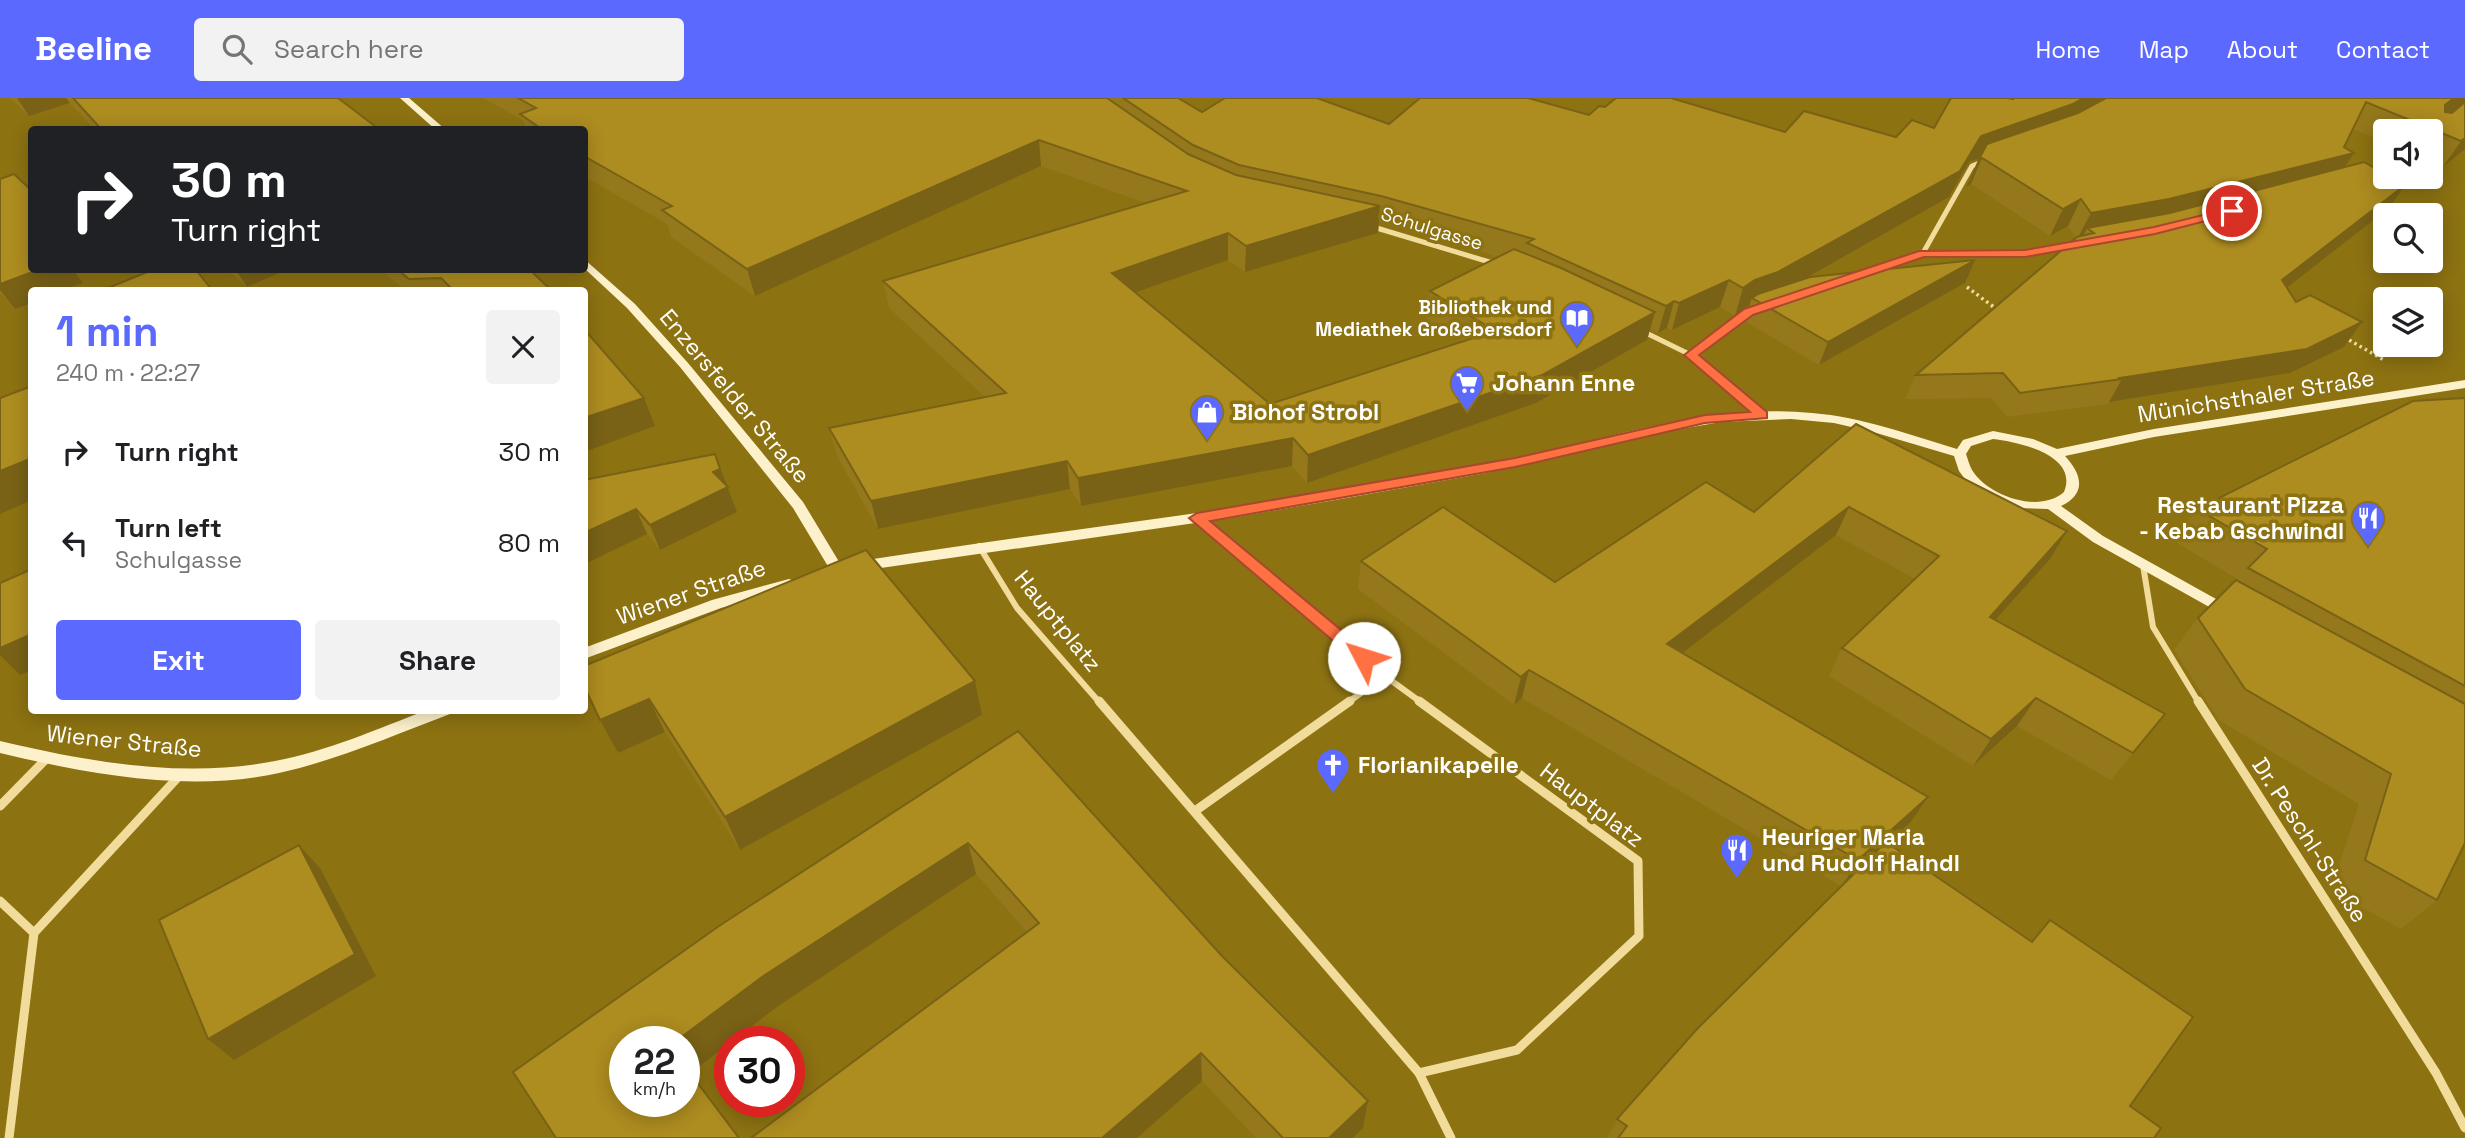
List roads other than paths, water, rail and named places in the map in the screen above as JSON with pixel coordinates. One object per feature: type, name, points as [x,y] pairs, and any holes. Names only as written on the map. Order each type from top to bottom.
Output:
[{"type":"street","points":[[404,98],[437,126]]},
{"type":"street","points":[[1923,253],[1972,166],[1985,161]]},
{"type":"street","points":[[2361,174],[2373,168]]},
{"type":"street","name":"Schulgasse","points":[[1365,225],[1500,266]]},
{"type":"street","points":[[1861,274],[1923,253],[2025,254],[2077,244]]},
{"type":"street","name":"Enzersfelder Straße","points":[[588,266],[631,306],[684,365],[798,505],[823,574]]},
{"type":"street","points":[[1691,355],[1748,312],[1761,308]]},
{"type":"street","points":[[1630,325],[1691,355],[1762,415]]},
{"type":"street","name":"Münichsthaler Straße","points":[[2054,454],[2154,433],[2465,384]]},
{"type":"street","name":"Wiener Straße","points":[[588,652],[717,604],[823,574],[978,546],[1197,518],[1515,463],[1705,419],[1762,415],[1835,419],[1960,454]]},
{"type":"street","points":[[1993,435],[2028,441],[2054,454],[2072,473],[2074,484],[2071,493],[2051,505],[2035,506],[1997,497],[1971,480],[1960,463],[1960,454],[1967,443],[1993,435]]},
{"type":"street","points":[[2051,505],[2098,539],[2238,619]]},
{"type":"street","name":"Hauptplatz","points":[[1197,518],[1385,676],[1638,861],[1639,936],[1517,1050],[1419,1073]]},
{"type":"street","name":"Hauptplatz","points":[[978,546],[1017,608],[1419,1073],[1451,1138]]},
{"type":"street","name":"Dr. Peschl-Straße","points":[[2143,565],[2153,627],[2205,713],[2436,1073],[2465,1128]]},
{"type":"street","points":[[1195,811],[1385,676]]},
{"type":"street","name":"Wiener Straße","points":[[0,747],[47,758],[180,775],[254,771],[306,758],[433,714]]},
{"type":"street","points":[[0,806],[47,758]]},
{"type":"street","points":[[9,1138],[34,933],[180,775]]},
{"type":"street","points":[[0,901],[34,933]]},
{"type":"place","name":"Bibliothek und Mediathek Großebersdorf","points":[[1577,348]]},
{"type":"place","name":"Johann Enne","points":[[1467,413]]},
{"type":"place","name":"Biohof Strobl","points":[[1207,442]]},
{"type":"place","name":"Restaurant Pizza - Kebab Gschwindl","points":[[2368,548]]},
{"type":"place","name":"Florianikapelle","points":[[1333,795]]},
{"type":"place","name":"Heuriger Maria und Rudolf Haindl","points":[[1737,880]]}]
